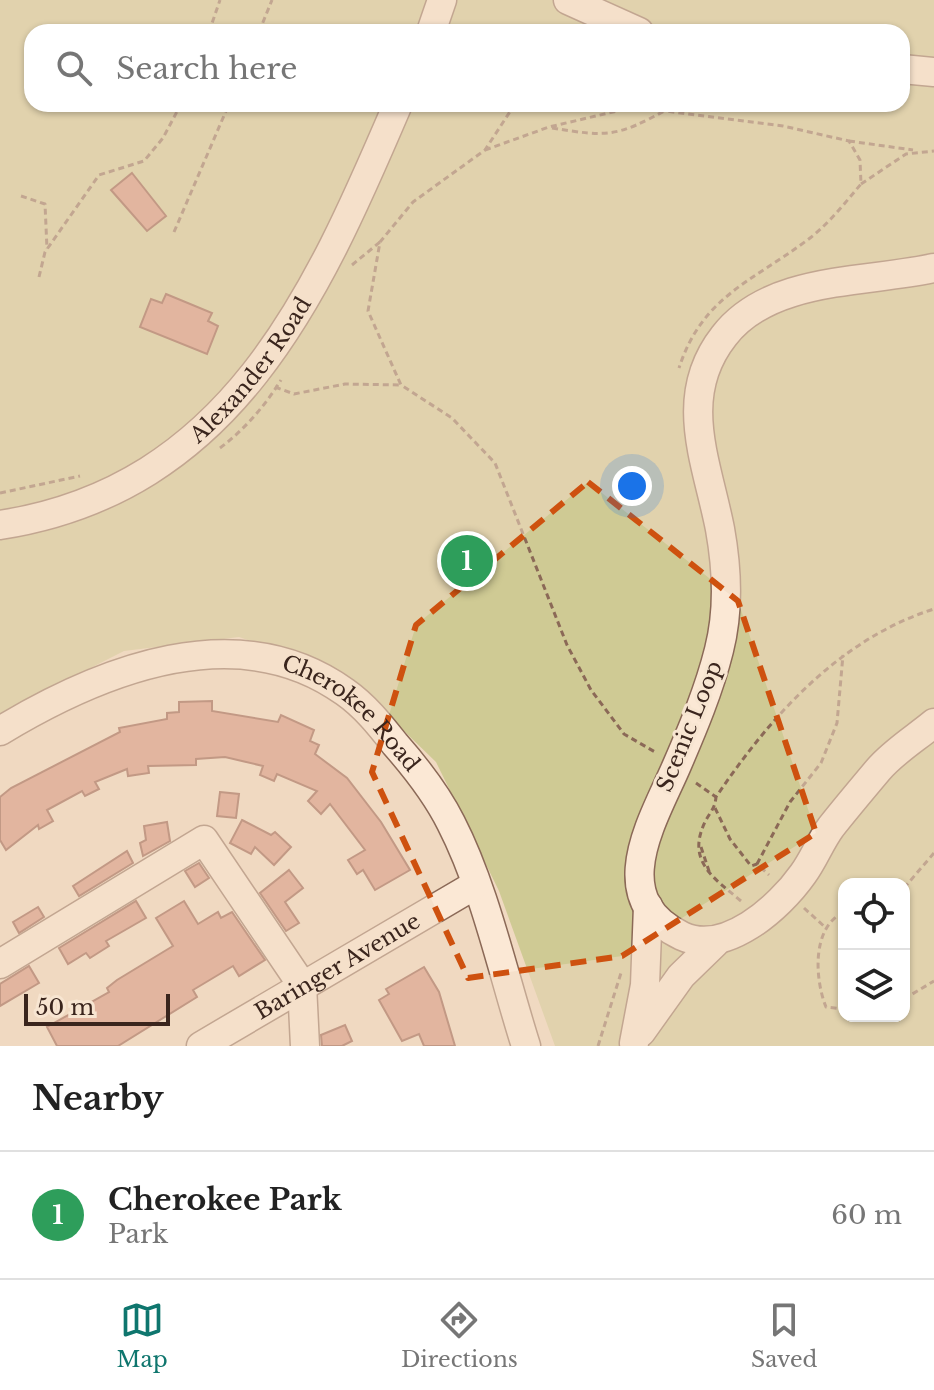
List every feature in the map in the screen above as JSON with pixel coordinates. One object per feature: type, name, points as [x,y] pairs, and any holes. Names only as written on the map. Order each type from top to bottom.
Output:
[{"type":"street","points":[[568,0],[621,24]]},
{"type":"street","points":[[910,70],[934,72]]},
{"type":"street","name":"Alexander Road","points":[[0,525],[66,511],[116,490],[156,468],[239,394],[284,333],[334,249],[394,112]]},
{"type":"street","name":"Scenic Loop","points":[[633,1044],[645,985],[648,906],[641,883],[640,849],[703,701],[724,621],[721,537],[697,418],[698,391],[710,356],[736,322],[770,301],[804,291],[934,268]]},
{"type":"street","name":"Cherokee Road","points":[[0,731],[89,686],[157,662],[238,654],[287,663],[345,692],[366,709],[427,781],[452,825],[475,885],[526,1046]]},
{"type":"street","points":[[633,1044],[681,976],[715,943],[733,935],[787,893],[829,829],[881,767],[934,723]]},
{"type":"street","points":[[0,964],[204,840],[302,985],[305,1046]]},
{"type":"street","name":"Baringer Avenue","points":[[201,1046],[475,885]]},
{"type":"street","points":[[648,906],[681,935],[715,943]]},
{"type":"path","points":[[212,24],[220,0]]},
{"type":"path","points":[[262,24],[272,0]]},
{"type":"path","points":[[47,249],[99,175],[144,161],[163,138],[177,112]]},
{"type":"path","points":[[174,232],[226,112]]},
{"type":"path","points":[[401,385],[368,311],[380,242],[413,202],[485,150],[510,112]]},
{"type":"path","points":[[549,127],[599,136],[628,131],[663,112]]},
{"type":"path","points":[[849,141],[934,151]]},
{"type":"path","points":[[861,184],[915,150]]},
{"type":"path","points":[[21,196],[45,204],[47,249],[39,277]]},
{"type":"path","points":[[276,388],[294,394],[345,384],[401,385],[452,418],[495,463],[567,645],[591,690],[624,734],[661,756]]},
{"type":"path","points":[[0,493],[94,473]]},
{"type":"path","points":[[843,655],[837,723],[821,763],[790,802],[757,864],[751,866],[740,855],[715,808],[716,797],[761,732],[843,655],[904,618],[934,609]]},
{"type":"path","points":[[690,779],[716,797]]},
{"type":"path","points":[[726,782],[706,819],[700,844],[702,860],[711,878],[743,903]]},
{"type":"path","points":[[706,819],[715,808]]},
{"type":"path","points":[[910,881],[934,853]]},
{"type":"path","points":[[757,864],[765,871]]},
{"type":"path","points":[[787,893],[826,928]]},
{"type":"path","points":[[838,917],[826,928],[815,956],[824,1003],[831,1009],[838,1009]]},
{"type":"path","points":[[910,995],[934,981]]},
{"type":"highlighted area","points":[[588,482],[738,601],[816,833],[622,956],[468,978],[372,772],[416,625]]},
{"type":"shaded area","points":[[0,0],[934,0],[934,1046],[555,1046],[499,891],[436,762],[343,672],[239,637],[124,651],[0,714]]},
{"type":"building","points":[[132,173],[166,216],[147,231],[111,190]]},
{"type":"building","points":[[166,294],[212,313],[208,321],[218,326],[207,354],[140,327],[151,299],[162,303]]},
{"type":"building","points":[[212,701],[212,711],[278,722],[281,715],[314,730],[310,741],[319,745],[315,754],[347,778],[381,822],[410,870],[375,890],[363,870],[357,874],[348,860],[365,850],[330,804],[321,814],[308,801],[317,791],[277,774],[274,781],[260,775],[263,766],[225,757],[196,759],[196,765],[148,766],[149,773],[128,776],[127,769],[95,782],[99,789],[85,796],[82,791],[47,810],[53,821],[39,829],[38,825],[6,850],[0,840],[0,797],[11,788],[120,732],[119,728],[167,719],[167,713],[179,712],[179,702]]},
{"type":"building","points":[[220,792],[239,794],[236,818],[217,816]]},
{"type":"building","points":[[242,820],[271,835],[275,832],[291,847],[274,865],[255,847],[251,854],[230,843]]},
{"type":"building","points":[[167,822],[170,841],[143,856],[140,843],[146,840],[144,826]]},
{"type":"building","points":[[127,851],[133,863],[79,896],[73,886]]},
{"type":"building","points":[[199,863],[209,878],[195,887],[185,871]]},
{"type":"building","points":[[289,870],[303,888],[285,902],[299,923],[286,931],[260,893]]},
{"type":"building","points":[[136,901],[146,918],[106,941],[109,946],[90,958],[86,953],[68,964],[59,948]]},
{"type":"building","points":[[184,901],[198,924],[218,912],[221,918],[232,912],[265,960],[239,976],[233,966],[193,990],[197,997],[118,1046],[57,1046],[47,1027],[109,992],[107,988],[117,980],[173,946],[156,918]]},
{"type":"building","points":[[38,907],[44,917],[19,933],[13,922]]},
{"type":"building","points":[[29,966],[39,983],[0,1006],[0,984]]},
{"type":"building","points":[[424,967],[439,992],[455,1046],[424,1046],[419,1034],[402,1041],[379,1000],[389,994],[386,989]]},
{"type":"building","points":[[345,1025],[352,1041],[342,1046],[322,1046],[321,1035]]},
{"type":"place","name":"Cherokee Park","points":[[467,561]]}]
